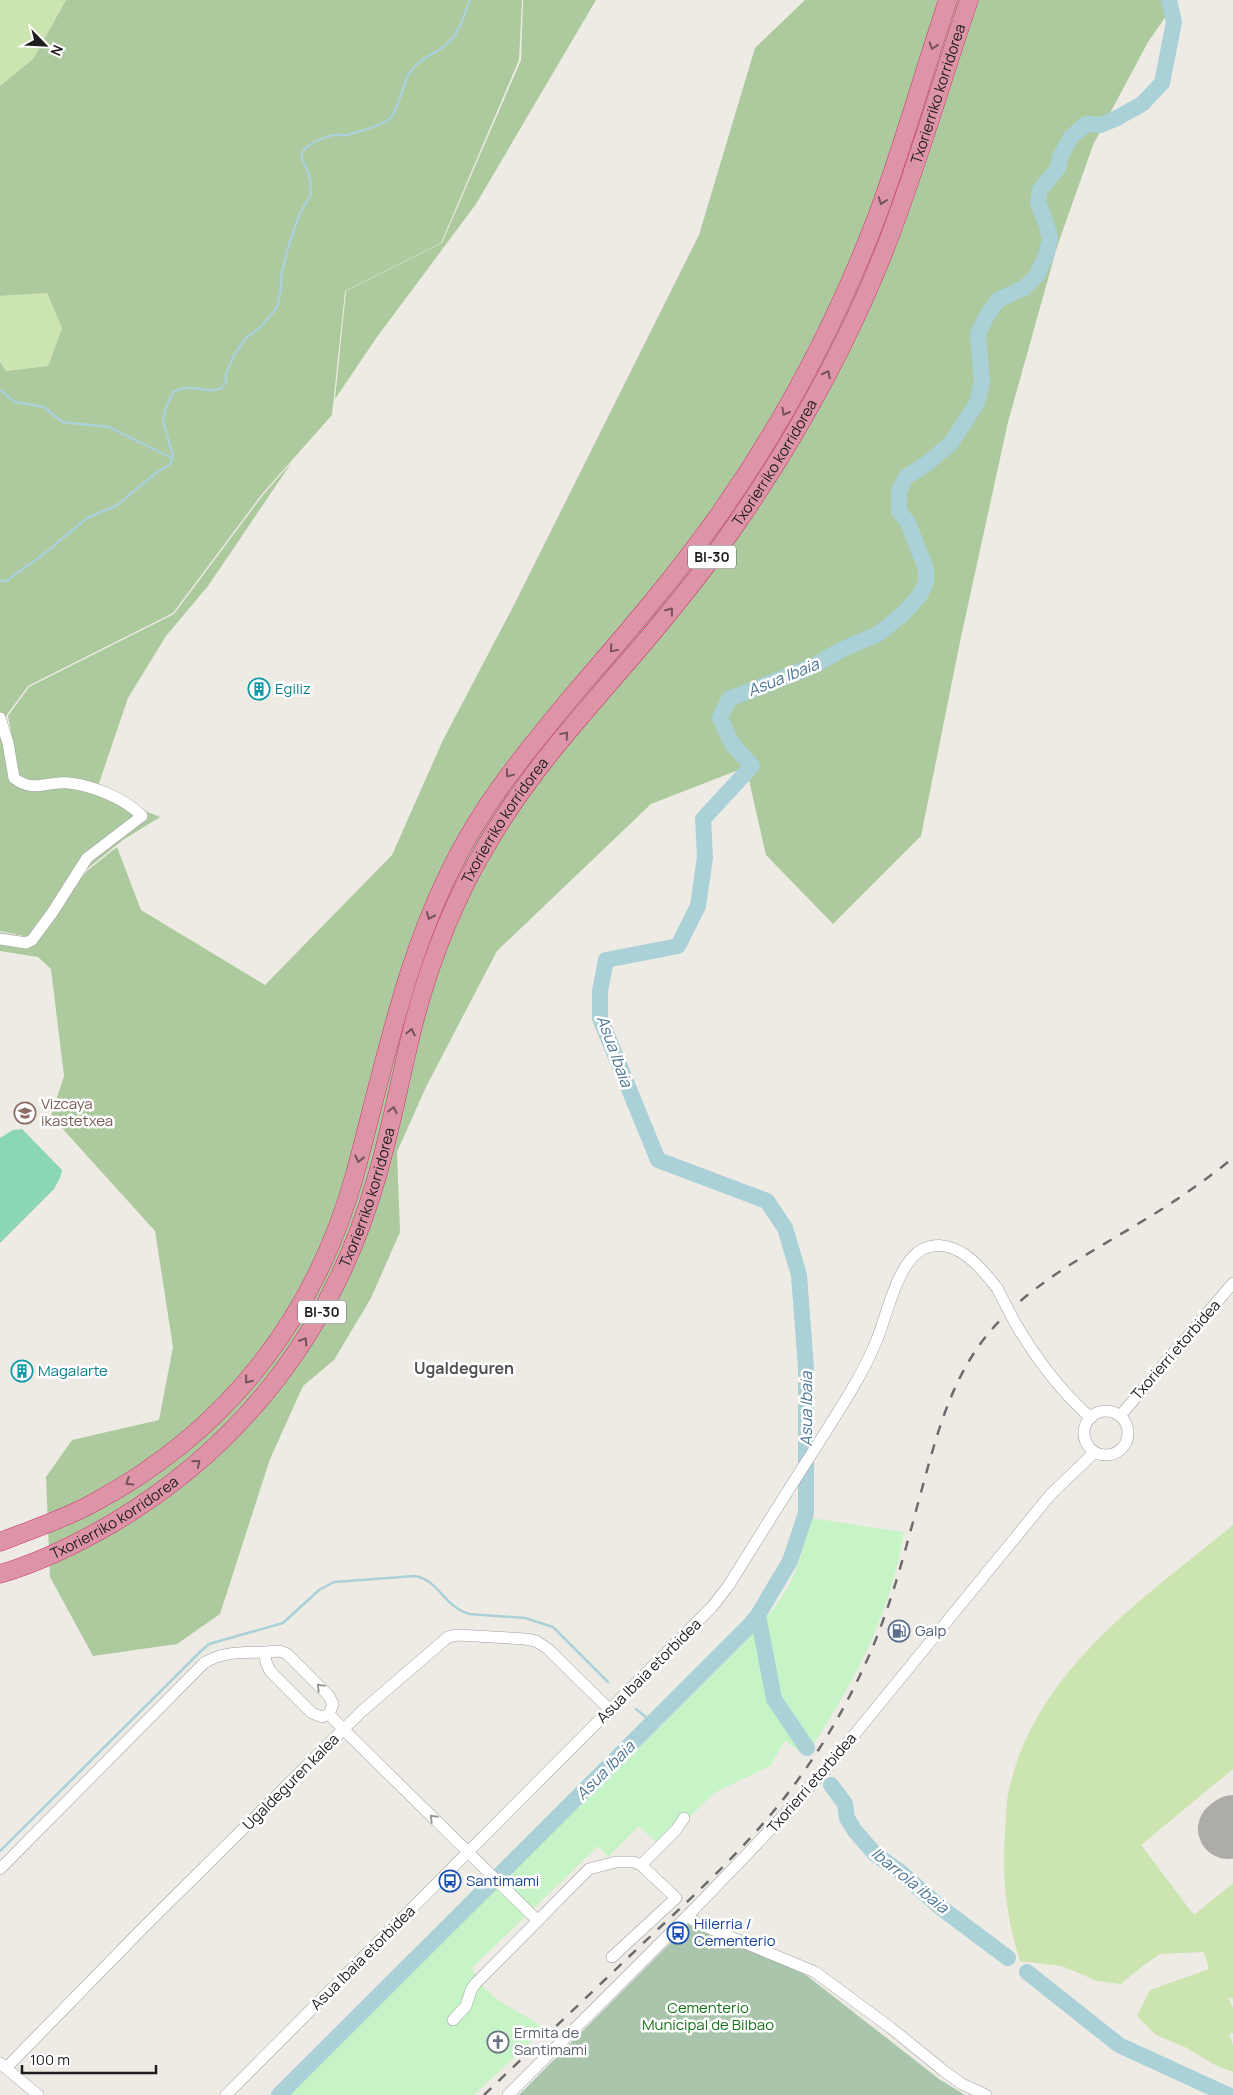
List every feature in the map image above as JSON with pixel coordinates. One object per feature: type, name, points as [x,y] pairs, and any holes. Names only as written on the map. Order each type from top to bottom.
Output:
[{"type":"highway","name":"Txorierriko korridorea","points":[[0,1542],[69,1515],[98,1501],[134,1479],[178,1448],[197,1433],[233,1398],[266,1358],[290,1324],[313,1284],[342,1214],[354,1177],[409,972],[430,915],[450,872],[470,833],[507,777],[678,571],[739,486],[792,400],[836,314],[876,217],[948,0]]},
{"type":"highway","name":"Txorierriko korridorea","points":[[2,1574],[70,1548],[136,1509],[182,1476],[210,1453],[258,1403],[285,1369],[314,1326],[339,1279],[366,1213],[380,1168],[423,989],[444,930],[465,884],[488,842],[521,790],[703,569],[755,497],[804,417],[846,338],[882,256],[908,187],[969,0]]},
{"type":"street","points":[[0,718],[8,743],[14,778],[23,784],[37,786],[67,783],[108,795],[142,816],[88,858],[32,940],[26,943],[0,939]]},
{"type":"street","name":"Asua Ibaia etorbidea","points":[[226,2095],[712,1607],[751,1550],[866,1364],[902,1272],[916,1254],[930,1247],[952,1248],[965,1254],[978,1266],[997,1288],[1034,1356],[1050,1377],[1091,1418]]},
{"type":"street","name":"Txorierri etorbidea","points":[[1120,1416],[1233,1283]]},
{"type":"street","points":[[1108,1412],[1120,1416],[1127,1428],[1126,1442],[1116,1453],[1109,1455],[1095,1452],[1090,1448],[1085,1436],[1085,1429],[1091,1418],[1096,1414],[1108,1412]]},
{"type":"street","name":"Txorierri etorbidea","points":[[508,2095],[761,1841],[832,1762],[1051,1494],[1095,1452]]},
{"type":"street","name":"Ugaldeguren kalea","points":[[3,2066],[343,1729],[389,1686],[448,1637],[458,1635],[536,1641],[548,1649],[610,1710]]},
{"type":"street","points":[[0,1869],[204,1663],[215,1656],[224,1653],[280,1651],[287,1654],[332,1700],[333,1707],[329,1714],[322,1717],[312,1713],[270,1671],[267,1667],[265,1652]]},
{"type":"street","points":[[329,1714],[537,1920]]},
{"type":"street","points":[[641,1865],[676,1830],[684,1818]]},
{"type":"street","points":[[452,2020],[466,2006],[471,1990],[476,1983],[590,1869],[616,1862],[634,1862],[641,1865],[676,1898],[612,1957]]},
{"type":"street","points":[[688,1916],[699,1924],[815,1972],[891,2028],[962,2084],[986,2095]]},
{"type":"street","points":[[3,2066],[38,2095]]},
{"type":"green space","points":[[0,0],[66,0],[33,59],[0,86]]},
{"type":"green space","points":[[66,0],[522,0],[519,60],[441,243],[345,291],[332,415],[262,494],[173,613],[28,686],[6,716],[19,782],[65,786],[118,800],[160,817],[123,840],[87,869],[28,937],[0,931],[0,362],[6,371],[48,366],[62,328],[47,293],[0,296],[0,86],[33,59]]},
{"type":"green space","points":[[523,0],[596,0],[476,204],[377,337],[335,399],[346,291],[442,243],[521,60]]},
{"type":"green space","points":[[805,0],[1177,0],[1148,42],[1093,145],[1057,247],[1008,422],[961,637],[921,836],[833,924],[766,855],[746,767],[651,804],[497,951],[426,1087],[397,1152],[400,1232],[371,1298],[334,1360],[303,1386],[270,1459],[220,1614],[177,1644],[93,1656],[50,1577],[46,1477],[72,1440],[159,1420],[173,1347],[155,1231],[51,1116],[64,1076],[51,969],[38,957],[0,951],[0,932],[28,938],[88,870],[117,847],[141,910],[265,985],[392,855],[443,740],[514,605],[699,235],[755,48]]},
{"type":"green space","points":[[47,293],[62,328],[48,366],[6,371],[0,362],[0,296]]},
{"type":"green space","points":[[292,462],[208,586],[166,636],[128,698],[96,792],[20,781],[8,716],[29,687],[174,614],[263,495]]},
{"type":"green space","points":[[22,1129],[62,1170],[54,1189],[0,1243],[0,1138],[13,1130]]},
{"type":"green space","points":[[811,1518],[904,1532],[887,1601],[868,1647],[833,1714],[806,1756],[785,1741],[770,1766],[714,1793],[660,1846],[639,1826],[608,1857],[598,1846],[472,1968],[477,1979],[493,1996],[545,2028],[474,2095],[289,2095],[744,1643],[769,1614],[791,1581],[798,1566]]},
{"type":"green space","points":[[1233,1525],[1233,1769],[1141,1845],[1194,1915],[1233,1883],[1233,1999],[1228,1997],[1233,2008],[1233,2033],[1229,2034],[1233,2045],[1233,2072],[1213,2064],[1187,2048],[1156,2035],[1137,2016],[1150,1990],[1209,1969],[1204,1952],[1160,1954],[1121,1984],[1097,1981],[1062,1966],[1020,1961],[1008,1913],[1004,1851],[1006,1808],[1011,1781],[1026,1739],[1047,1702],[1072,1668],[1101,1636],[1166,1579]]},
{"type":"green space","name":"Cementerio Municipal de Bilbao","points":[[691,1922],[806,1975],[939,2079],[965,2095],[519,2095]]},
{"type":"waterway","points":[[0,581],[6,581],[45,553],[87,518],[116,506],[170,464],[173,456],[163,422],[165,410],[173,392],[187,388],[211,390],[222,388],[234,355],[246,338],[262,326],[277,307],[281,290],[281,276],[289,244],[299,215],[311,194],[310,178],[302,157],[303,151],[312,143],[325,137],[347,135],[387,121],[397,106],[406,79],[413,68],[454,37],[460,27],[470,0]]},
{"type":"waterway","name":"Asua Ibaia","points":[[279,2095],[748,1627],[758,1615],[790,1561],[806,1513],[806,1368],[799,1275],[785,1228],[767,1201],[658,1160],[600,1018],[600,991],[606,960],[678,946],[698,906],[705,857],[703,819],[752,766],[732,744],[720,718],[729,699],[813,666],[841,650],[878,634],[903,614],[920,595],[926,582],[926,569],[908,523],[899,511],[899,491],[906,477],[929,462],[951,443],[977,403],[982,382],[978,334],[987,315],[998,300],[1024,288],[1037,275],[1046,256],[1050,239],[1038,202],[1040,190],[1058,168],[1060,157],[1071,137],[1086,124],[1101,125],[1142,104],[1162,83],[1174,22],[1169,0]]},
{"type":"waterway","points":[[0,390],[15,402],[44,407],[62,422],[109,427],[172,458]]},
{"type":"waterway","points":[[0,1851],[209,1644],[283,1623],[319,1590],[334,1582],[415,1576],[430,1583],[453,1605],[469,1614],[525,1618],[553,1627],[608,1682]]},
{"type":"waterway","name":"Ibarrola ibaia","points":[[758,1615],[774,1699],[807,1748]]},
{"type":"waterway","points":[[636,1709],[652,1722]]},
{"type":"waterway","name":"Ibarrola ibaia","points":[[831,1785],[845,1804],[847,1818],[855,1831],[875,1854],[899,1871],[940,1907],[1008,1958]]},
{"type":"waterway","name":"Ibarrola ibaia","points":[[1027,1972],[1119,2045],[1228,2095]]},
{"type":"runway","points":[[1228,1829],[1233,1825]]},
{"type":"railway","points":[[484,2095],[696,1894],[752,1836],[784,1798],[827,1737],[851,1693],[879,1631],[906,1549],[929,1461],[943,1417],[962,1374],[973,1354],[987,1335],[1038,1287],[1076,1261],[1173,1202],[1233,1158]]},
{"type":"place","name":"Egiliz","points":[[259,689]]},
{"type":"place","name":"Vizcaya ikastetxea","points":[[25,1113]]},
{"type":"place","name":"Magalarte","points":[[22,1371]]},
{"type":"place","name":"Galp","points":[[899,1631]]},
{"type":"place","name":"Santimami","points":[[450,1881]]},
{"type":"place","name":"Hilerria / Cementerio","points":[[678,1933]]},
{"type":"place","name":"Ermita de Santimami","points":[[498,2042]]},
{"type":"district","name":"Ugaldeguren","points":[[464,1368]]}]
